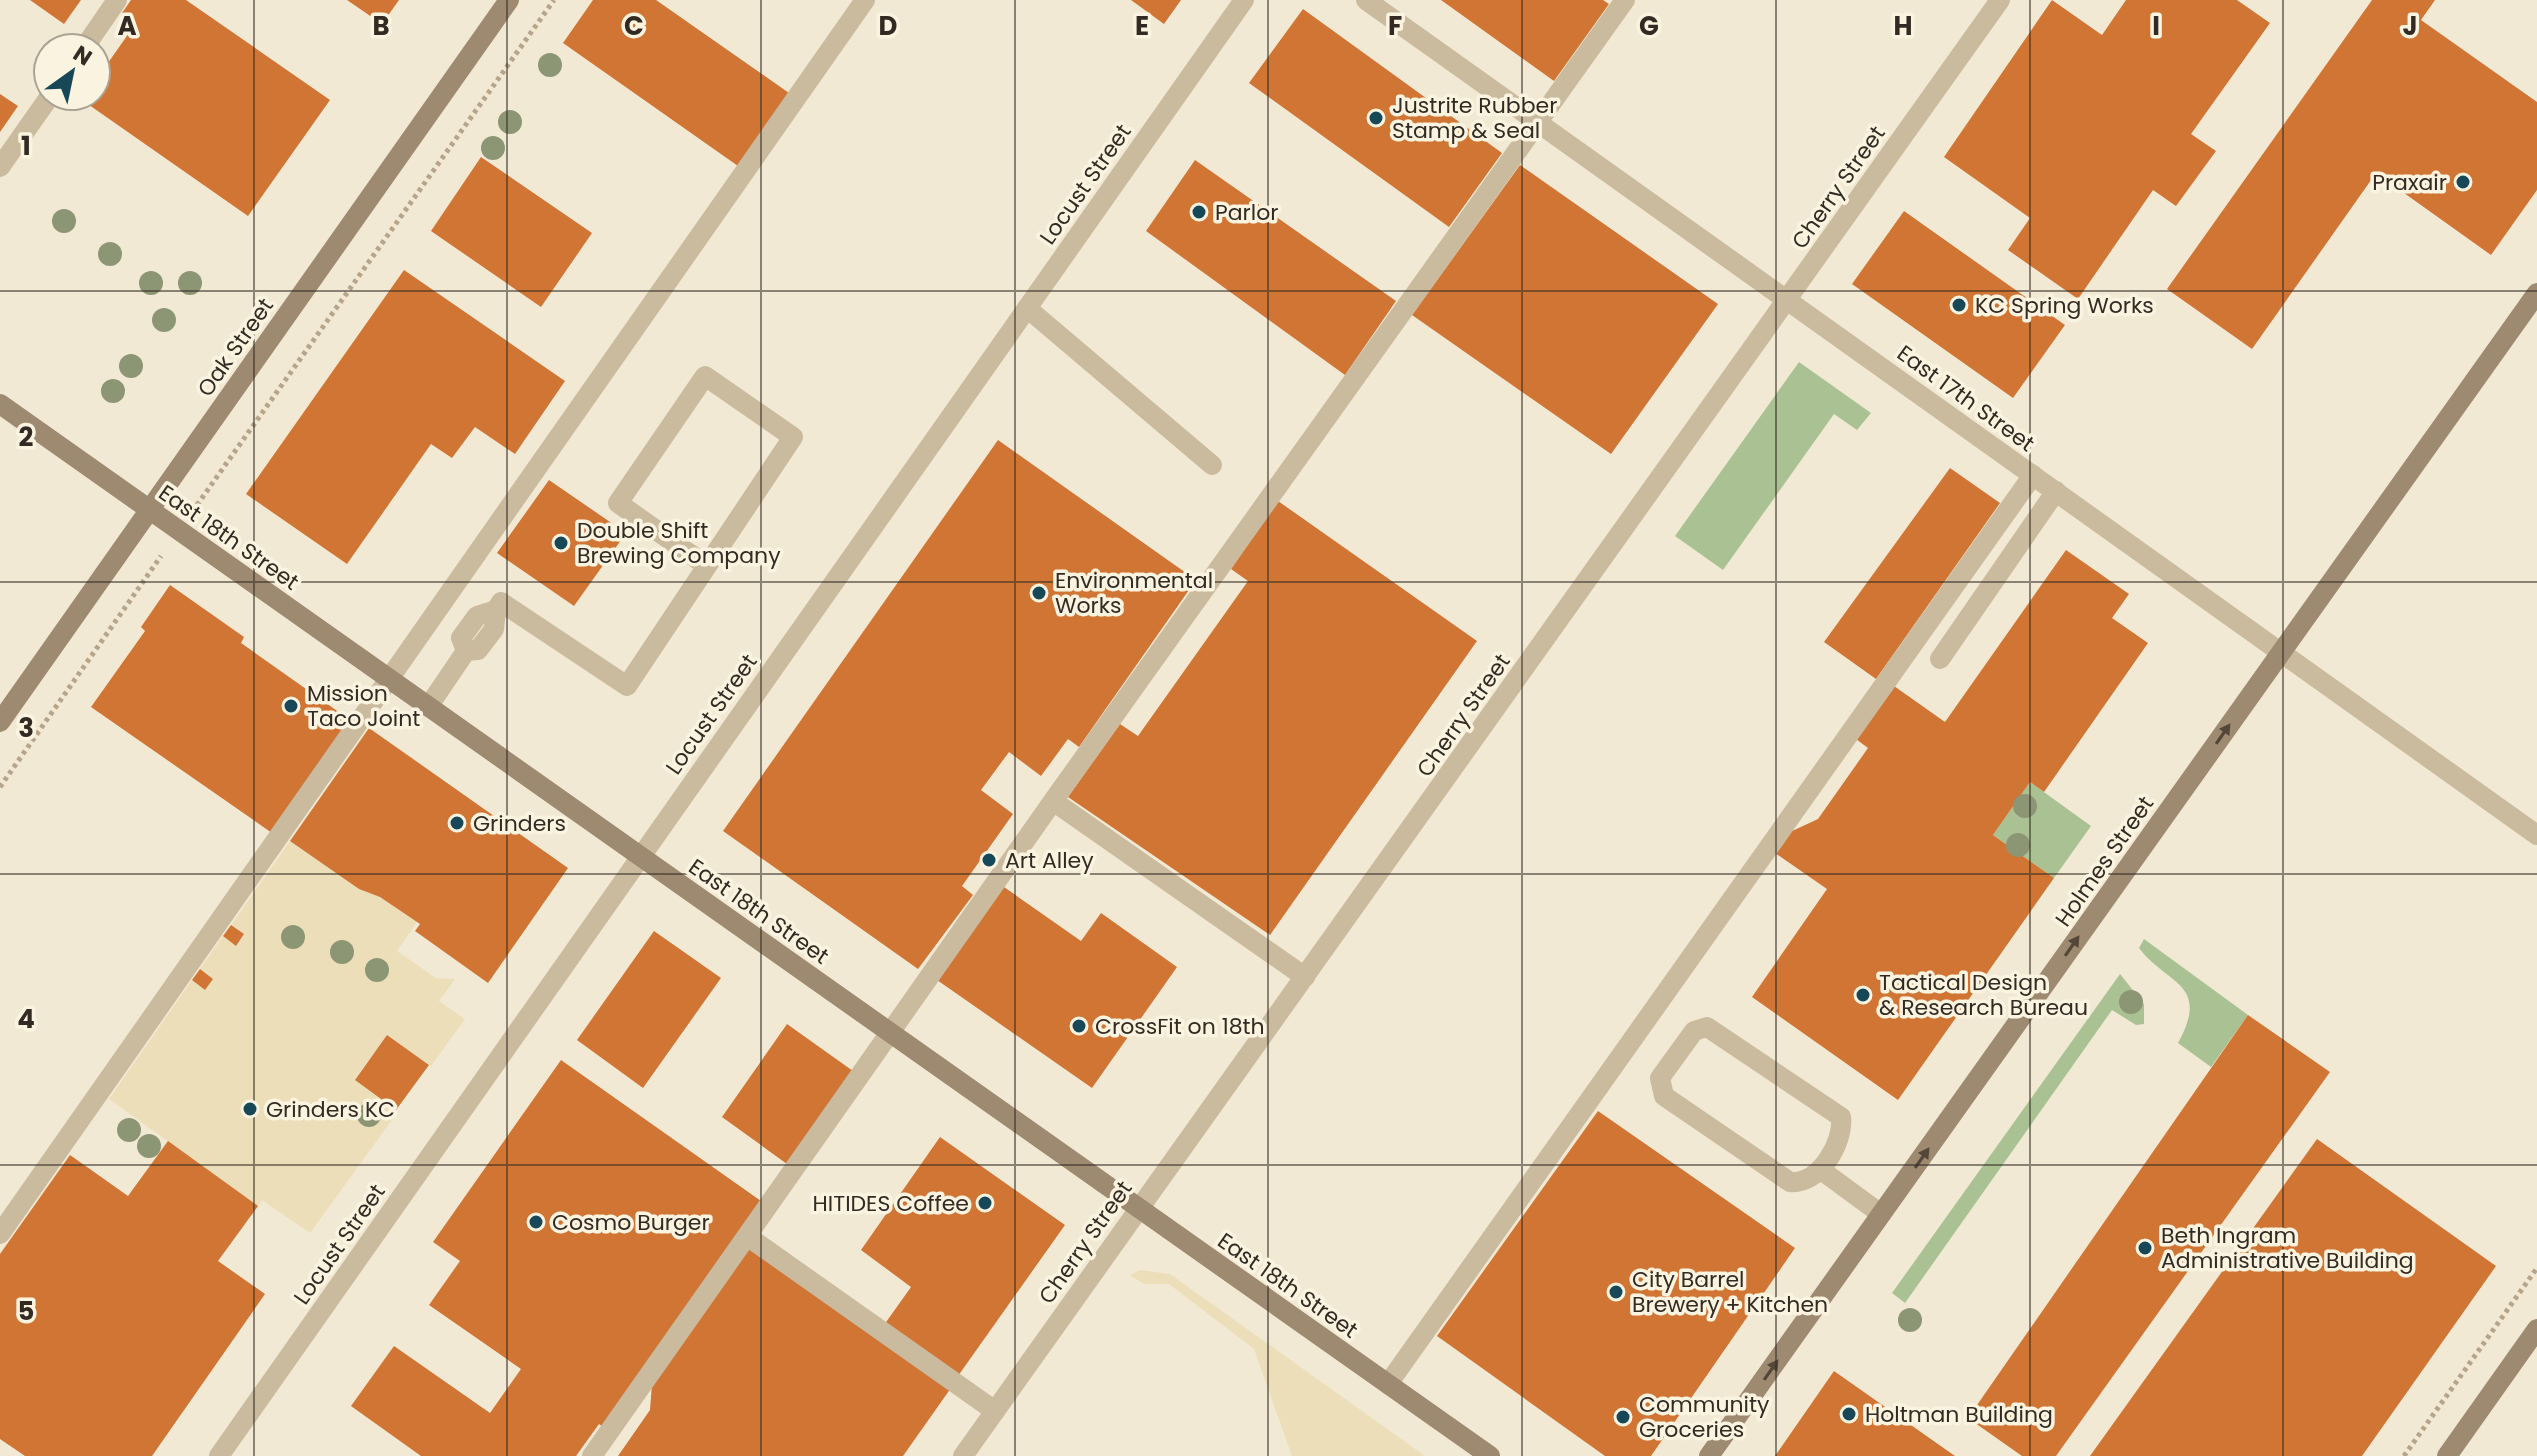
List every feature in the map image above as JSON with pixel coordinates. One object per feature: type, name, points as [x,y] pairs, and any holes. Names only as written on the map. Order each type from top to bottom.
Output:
[{"type":"main road","name":"Oak Street","points":[[0,722],[509,0]]},
{"type":"main road","name":"Holmes Street","points":[[1709,1456],[2537,293]]},
{"type":"main road","name":"East 18th Street","points":[[0,404],[1490,1456]]},
{"type":"main road","points":[[2447,1456],[2537,1329]]},
{"type":"street","points":[[95,32],[117,0]]},
{"type":"street","points":[[0,1234],[865,0]]},
{"type":"street","name":"Locust Street","points":[[219,1456],[1244,0]]},
{"type":"street","name":"East 17th Street","points":[[1366,0],[2537,835]]},
{"type":"street","points":[[592,1456],[1053,801],[1625,0]]},
{"type":"street","name":"Cherry Street","points":[[963,1456],[2000,0]]},
{"type":"street","points":[[0,167],[39,112]]},
{"type":"street","points":[[1027,308],[1212,465]]},
{"type":"street","points":[[428,707],[466,651],[478,650],[494,629],[496,610],[501,602],[627,686],[707,566],[793,437],[705,376],[618,503],[707,566]]},
{"type":"street","points":[[1388,1384],[2033,475]]},
{"type":"street","points":[[1940,659],[2056,491]]},
{"type":"street","points":[[1053,801],[1305,977]]},
{"type":"street","points":[[1707,1027],[1841,1117],[1842,1130],[1821,1170],[1800,1183],[1790,1182],[1664,1096],[1660,1078],[1694,1031],[1707,1027]]},
{"type":"street","points":[[1821,1170],[1881,1214]]},
{"type":"street","points":[[747,1236],[995,1411]]},
{"type":"path","points":[[0,787],[554,0]]},
{"type":"path","points":[[2404,1456],[2537,1268]]},
{"type":"green space","points":[[1799,362],[1871,413],[1857,430],[1834,414],[1723,570],[1675,536]]},
{"type":"green space","points":[[2030,782],[2091,826],[2054,878],[1993,835]]},
{"type":"green space","points":[[2144,939],[2248,1015],[2211,1067],[2178,1043],[2187,1023],[2190,1008],[2188,996],[2139,948]]},
{"type":"green space","points":[[2120,974],[2144,1004],[2144,1024],[2136,1025],[2112,1010],[1905,1303],[1892,1293]]},
{"type":"shaded area","points":[[290,841],[359,889],[380,897],[417,922],[397,951],[436,978],[455,979],[439,1001],[465,1019],[431,1066],[387,1035],[355,1079],[397,1113],[310,1233],[262,1200],[258,1206],[109,1099],[192,980],[205,990],[213,979],[200,969],[223,936],[236,946],[244,935],[231,925]]},
{"type":"shaded area","points":[[1140,1270],[1170,1274],[1425,1456],[1292,1456],[1254,1349],[1169,1284],[1144,1284],[1130,1275]]},
{"type":"building","points":[[30,0],[81,0],[64,24]]},
{"type":"building","points":[[131,0],[186,0],[330,100],[248,216],[99,112],[112,112],[112,57],[136,23],[122,13]]},
{"type":"building","points":[[347,0],[399,0],[382,24]]},
{"type":"building","points":[[593,0],[656,0],[789,93],[738,166],[563,43]]},
{"type":"building","points":[[1131,0],[1181,0],[1164,24]]},
{"type":"building","points":[[1441,0],[1603,0],[1609,4],[1554,81]]},
{"type":"building","points":[[2052,0],[2102,35],[2126,0],[2237,0],[2270,23],[2191,134],[2216,151],[2176,206],[2153,190],[2078,299],[2008,250],[2030,218],[1944,157]]},
{"type":"building","name":"Praxair","points":[[2372,0],[2435,0],[2421,20],[2537,102],[2537,190],[2491,255],[2376,173],[2252,349],[2167,289]]},
{"type":"building","name":"Justrite Rubber Stamp & Seal","points":[[1303,9],[1502,153],[1449,227],[1249,83]]},
{"type":"building","points":[[0,94],[18,106],[0,132]]},
{"type":"building","points":[[481,157],[592,233],[541,307],[431,231]]},
{"type":"building","points":[[1195,160],[1396,301],[1345,375],[1146,231]]},
{"type":"building","points":[[1520,165],[1718,304],[1611,454],[1412,315]]},
{"type":"building","name":"KC Spring Works","points":[[1904,211],[2065,325],[2013,398],[1852,284]]},
{"type":"building","points":[[404,270],[565,381],[515,454],[475,427],[452,458],[431,444],[347,564],[246,494]]},
{"type":"building","points":[[998,440],[1196,580],[1079,747],[1068,739],[1041,776],[1009,752],[981,790],[1013,814],[962,886],[973,895],[918,969],[723,831]]},
{"type":"building","points":[[1950,468],[2000,503],[1876,679],[1824,642]]},
{"type":"building","name":"Double Shift Brewing Company","points":[[549,480],[626,533],[574,606],[497,553]]},
{"type":"building","points":[[1278,501],[1477,641],[1270,935],[1068,797],[1120,724],[1138,736],[1248,581],[1231,569]]},
{"type":"building","points":[[2066,550],[2129,594],[2112,618],[2148,643],[2044,792],[2030,782],[1993,835],[2054,878],[1898,1100],[1752,997],[1827,889],[1775,853],[1790,832],[1818,819],[1868,748],[1856,739],[1894,686],[1945,722]]},
{"type":"building","points":[[170,585],[244,637],[241,643],[350,720],[272,833],[91,707],[145,631],[141,627]]},
{"type":"building","points":[[369,728],[568,868],[488,983],[415,931],[420,924],[380,897],[359,889],[290,841]]},
{"type":"building","points":[[1004,887],[1081,941],[1101,913],[1177,967],[1092,1088],[937,980]]},
{"type":"building","points":[[231,925],[244,934],[236,946],[223,936]]},
{"type":"building","points":[[654,931],[721,978],[643,1088],[577,1040]]},
{"type":"building","points":[[200,969],[213,979],[205,990],[192,980]]},
{"type":"building","name":"Beth Ingram Administrative Building","points":[[2248,1015],[2330,1072],[2056,1456],[2022,1456],[1968,1418]]},
{"type":"building","points":[[787,1024],[853,1071],[787,1164],[722,1117]]},
{"type":"building","points":[[387,1035],[429,1065],[396,1110],[355,1080]]},
{"type":"building","points":[[561,1060],[761,1201],[603,1427],[599,1424],[576,1456],[421,1456],[351,1406],[394,1346],[490,1413],[521,1369],[429,1305],[460,1261],[433,1242]]},
{"type":"building","name":"City Barrel Brewery + Kitchen","points":[[1598,1111],[1795,1248],[1651,1456],[1605,1456],[1437,1336]]},
{"type":"building","points":[[940,1137],[1065,1225],[958,1376],[884,1325],[911,1287],[861,1250]]},
{"type":"building","points":[[2317,1139],[2496,1266],[2362,1456],[2090,1456]]},
{"type":"building","points":[[168,1141],[258,1206],[218,1261],[265,1294],[152,1456],[25,1456],[0,1439],[0,1254],[70,1155],[128,1196]]},
{"type":"building","points":[[751,1246],[951,1388],[903,1456],[618,1456],[650,1410],[652,1384]]},
{"type":"building","name":"Holtman Building","points":[[1834,1371],[1955,1456],[1775,1456]]},
{"type":"place","name":"Justrite Rubber Stamp & Seal","points":[[1376,118]]},
{"type":"place","name":"Praxair","points":[[2463,182]]},
{"type":"place","name":"Parlor","points":[[1199,212]]},
{"type":"place","name":"KC Spring Works","points":[[1959,305]]},
{"type":"place","name":"Double Shift Brewing Company","points":[[561,543]]},
{"type":"place","name":"Environmental Works","points":[[1039,593]]},
{"type":"place","name":"Mission Taco Joint","points":[[291,706]]},
{"type":"place","name":"Grinders","points":[[457,823]]},
{"type":"place","name":"Art Alley","points":[[989,860]]},
{"type":"place","name":"Tactical Design & Research Bureau","points":[[1863,995]]},
{"type":"place","name":"CrossFit on 18th","points":[[1079,1026]]},
{"type":"place","name":"Grinders KC","points":[[250,1109]]},
{"type":"place","name":"HITIDES Coffee","points":[[985,1203]]},
{"type":"place","name":"Cosmo Burger","points":[[536,1222]]},
{"type":"place","name":"Beth Ingram Administrative Building","points":[[2145,1248]]},
{"type":"place","name":"City Barrel Brewery + Kitchen","points":[[1616,1292]]},
{"type":"place","name":"Holtman Building","points":[[1849,1414]]},
{"type":"place","name":"Community Groceries","points":[[1623,1417]]}]
